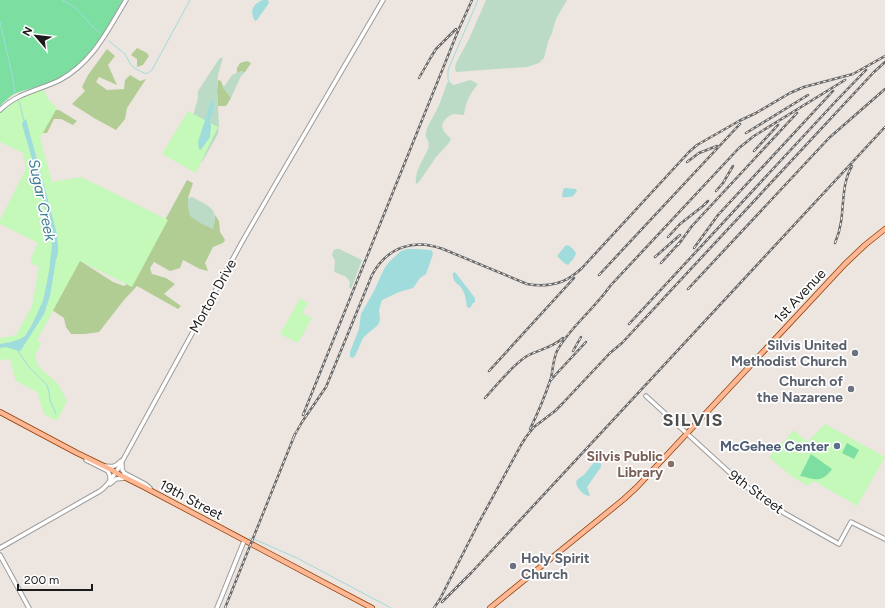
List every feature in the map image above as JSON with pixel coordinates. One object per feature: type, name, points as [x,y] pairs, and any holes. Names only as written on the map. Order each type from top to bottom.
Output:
[{"type":"main road","name":"1st Avenue","points":[[490,608],[637,487],[845,264],[884,230]]},
{"type":"main road","name":"19th Street","points":[[0,412],[77,453],[104,465],[127,479],[372,608]]},
{"type":"street","points":[[0,110],[13,100],[26,93],[60,80],[84,63],[96,50],[126,0]]},
{"type":"street","name":"Morton Drive","points":[[0,548],[104,488],[110,482],[242,242],[383,0]]},
{"type":"street","name":"9th Street","points":[[646,396],[741,483],[788,515],[839,544],[852,522],[885,539]]},
{"type":"street","points":[[77,453],[108,472],[111,477],[110,482]]},
{"type":"street","points":[[104,465],[112,467],[123,460]]},
{"type":"street","points":[[123,460],[122,471],[145,484],[157,494]]},
{"type":"street","points":[[104,488],[116,479],[127,479]]},
{"type":"street","points":[[217,608],[244,541]]},
{"type":"street","points":[[0,556],[29,608]]},
{"type":"green space","points":[[0,0],[124,0],[102,37],[75,68],[49,83],[14,94],[0,106]]},
{"type":"green space","points":[[486,0],[567,0],[556,19],[544,58],[539,63],[527,67],[456,72],[456,63],[469,39]]},
{"type":"green space","points":[[137,48],[147,53],[149,56],[143,65],[137,67],[137,59],[131,55]]},
{"type":"green space","points":[[107,49],[115,56],[108,65],[117,85],[99,77],[96,82],[107,90],[124,89],[125,80],[130,75],[140,81],[146,79],[127,108],[125,119],[116,130],[72,104],[85,91],[82,87],[88,75]]},
{"type":"green space","points":[[223,57],[218,75],[218,134],[202,162],[196,163],[193,116],[198,98],[198,91],[219,59]]},
{"type":"green space","points":[[247,61],[251,63],[245,72],[237,73],[237,68],[240,63]]},
{"type":"green space","points":[[241,71],[245,72],[241,76],[231,98],[223,88],[232,75]]},
{"type":"green space","points":[[218,80],[221,81],[231,98],[226,106],[218,106]]},
{"type":"green space","points":[[470,80],[478,84],[468,98],[464,115],[454,114],[445,120],[442,127],[451,139],[416,184],[416,175],[429,146],[426,136],[427,129],[447,83],[448,82],[454,85]]},
{"type":"green space","points":[[44,90],[49,100],[57,108],[40,138],[52,182],[81,177],[168,220],[132,287],[80,261],[37,340],[41,343],[35,355],[38,366],[58,384],[67,401],[57,421],[44,414],[37,392],[16,381],[10,360],[0,360],[0,338],[16,335],[32,306],[39,267],[32,263],[31,258],[38,243],[0,224],[0,220],[26,169],[23,153],[0,142],[0,113],[22,97]]},
{"type":"green space","points":[[51,110],[59,110],[77,121],[73,125],[61,119],[54,119],[47,133],[38,133]]},
{"type":"green space","points":[[188,111],[218,127],[196,173],[162,154]]},
{"type":"green space","points":[[187,180],[193,183],[188,198],[215,221],[215,215],[219,221],[220,232],[225,240],[223,243],[213,247],[205,263],[208,271],[200,269],[183,260],[180,268],[170,271],[154,262],[150,268],[152,274],[166,278],[175,284],[164,294],[181,306],[178,309],[137,286],[99,332],[71,334],[66,327],[64,318],[52,310],[71,255],[113,282],[124,286],[132,280]]},
{"type":"green space","points":[[192,197],[211,208],[214,212],[215,222],[213,229],[190,216],[188,198]]},
{"type":"green space","points":[[336,249],[362,260],[351,289],[349,287],[350,282],[346,277],[334,271],[335,261],[332,255]]},
{"type":"green space","points":[[300,298],[308,303],[302,313],[312,318],[298,343],[280,334]]},
{"type":"green space","points":[[825,424],[885,457],[857,506],[816,482],[811,482],[808,486],[791,476],[769,457],[794,430],[807,442]]},
{"type":"green space","points":[[847,443],[859,450],[854,459],[842,453]]},
{"type":"green space","points":[[811,454],[832,469],[821,479],[800,476]]},
{"type":"water","points":[[263,0],[268,0],[269,3],[255,21],[252,14],[253,8],[257,3]]},
{"type":"water","points":[[211,101],[213,101],[214,108],[210,120],[210,137],[201,150],[199,149],[198,142]]},
{"type":"water","name":"Sugar Creek","points":[[26,119],[57,234],[58,253],[50,296],[44,314],[19,351],[6,347],[0,348],[0,344],[20,339],[29,331],[43,301],[52,245],[50,227],[23,128],[22,123]]},
{"type":"water","points":[[565,188],[576,189],[577,191],[572,197],[562,197],[563,190]]},
{"type":"water","points":[[568,245],[576,253],[568,265],[557,256],[565,246]]},
{"type":"water","points":[[407,249],[431,250],[433,253],[426,274],[420,278],[413,288],[399,292],[382,300],[379,310],[380,320],[378,325],[363,338],[355,356],[353,358],[350,357],[350,352],[359,329],[361,314],[384,269],[401,251]]},
{"type":"water","points":[[455,272],[475,298],[475,302],[470,308],[467,307],[462,288],[453,277],[453,273]]},
{"type":"water","points":[[595,462],[601,464],[601,467],[587,487],[590,496],[581,491],[576,482]]},
{"type":"waterway","points":[[62,0],[76,8],[100,33]]},
{"type":"waterway","points":[[109,41],[125,54],[131,65],[146,74],[152,70],[190,0]]},
{"type":"waterway","points":[[450,83],[448,80],[448,70],[478,0]]},
{"type":"waterway","name":"Sugar Creek","points":[[0,22],[15,92]]},
{"type":"waterway","name":"Sugar Creek","points":[[19,101],[24,121]]},
{"type":"waterway","name":"Sugar Creek","points":[[27,333],[32,326]]},
{"type":"waterway","points":[[18,351],[29,367],[47,385],[50,400],[56,414]]},
{"type":"waterway","points":[[249,538],[297,558],[391,608]]},
{"type":"railway","points":[[303,415],[458,31],[472,0]]},
{"type":"railway","points":[[419,78],[436,49],[456,29]]},
{"type":"railway","points":[[293,438],[326,387],[372,275],[378,265],[393,252],[402,247],[422,244],[443,249],[527,284],[545,285],[562,281],[572,276],[582,268],[697,145],[790,93],[804,87],[853,74],[885,56]]},
{"type":"railway","points":[[434,608],[521,445],[534,427],[555,411],[610,353],[622,343],[885,62]]},
{"type":"railway","points":[[629,324],[866,70]]},
{"type":"railway","points":[[530,429],[549,385],[557,351],[571,331],[611,285],[739,148],[754,136],[845,80]]},
{"type":"railway","points":[[688,289],[829,138],[885,89]]},
{"type":"railway","points":[[694,248],[718,215],[833,91]]},
{"type":"railway","points":[[746,133],[808,95]]},
{"type":"railway","points":[[678,245],[692,226],[797,113]]},
{"type":"railway","points":[[599,275],[740,124]]},
{"type":"railway","points":[[754,151],[778,125]]},
{"type":"railway","points":[[442,602],[471,573],[885,127]]},
{"type":"railway","points":[[687,162],[699,153],[717,146]]},
{"type":"railway","points":[[716,191],[723,183],[733,166]]},
{"type":"railway","points":[[835,243],[841,225],[846,179],[852,166]]},
{"type":"railway","points":[[668,237],[680,224],[708,201]]},
{"type":"railway","points":[[655,257],[680,235]]},
{"type":"railway","points":[[661,263],[681,241]]},
{"type":"railway","points":[[489,371],[574,278]]},
{"type":"railway","points":[[573,351],[581,337]]},
{"type":"railway","points":[[485,398],[521,360],[555,344],[563,338]]},
{"type":"railway","points":[[551,380],[586,342]]},
{"type":"railway","points":[[225,608],[295,434]]},
{"type":"place","name":"Silvis United Methodist Church","points":[[855,353]]},
{"type":"place","name":"Church of the Nazarene","points":[[851,389]]},
{"type":"place","name":"McGehee Center","points":[[837,446]]},
{"type":"place","name":"Silvis Public Library","points":[[671,464]]},
{"type":"place","name":"Holy Spirit Church","points":[[513,566]]},
{"type":"district","name":"SILVIS","points":[[693,420]]}]
